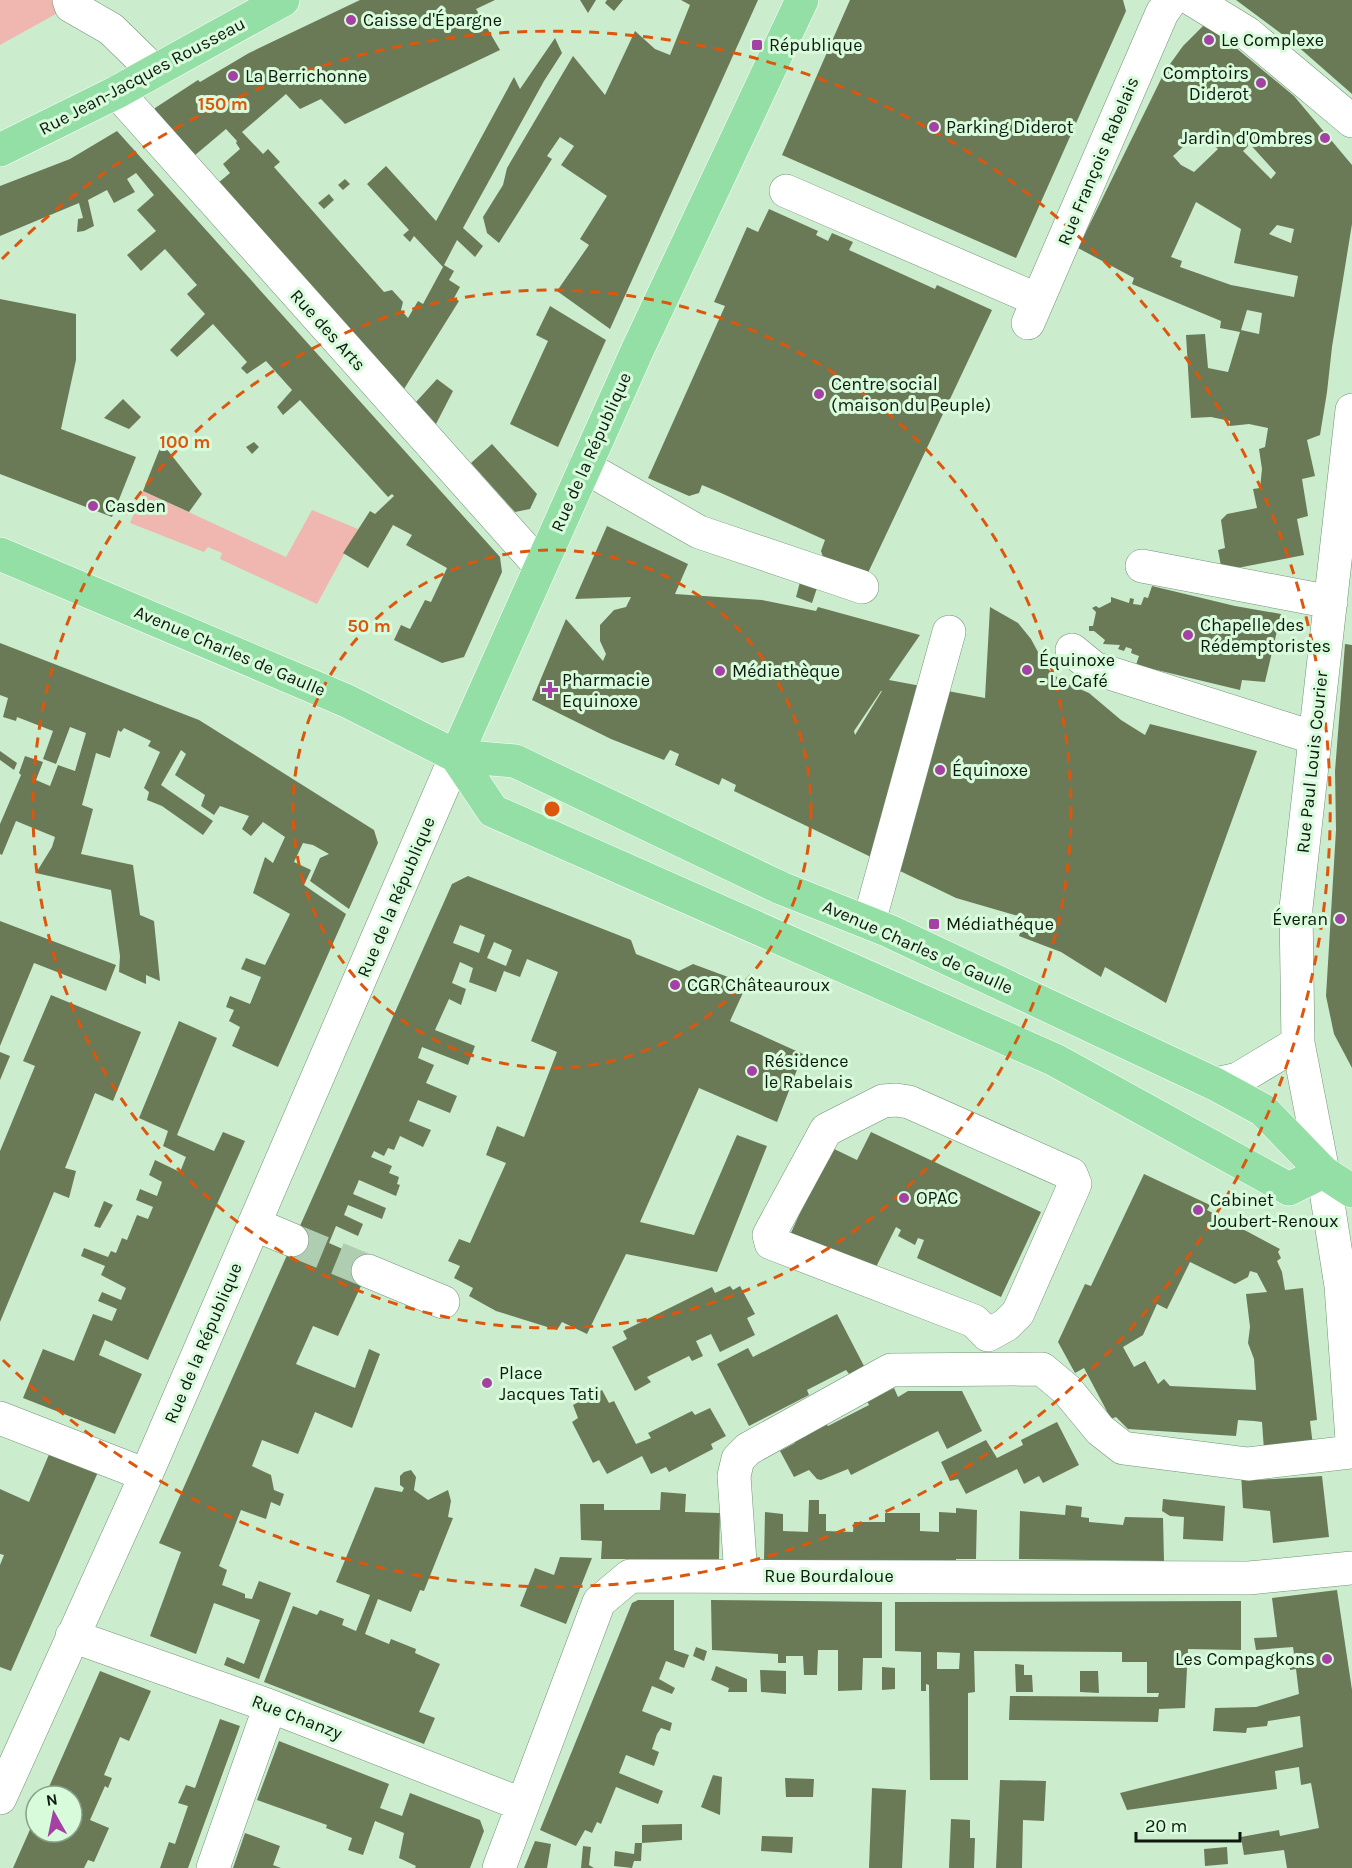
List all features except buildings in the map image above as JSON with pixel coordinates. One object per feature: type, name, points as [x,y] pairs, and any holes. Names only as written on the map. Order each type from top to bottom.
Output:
[{"type":"main road","name":"Rue Jean-Jacques Rousseau","points":[[0,150],[117,92],[283,0]]},
{"type":"main road","name":"Rue de la République","points":[[456,756],[637,351],[802,0]]},
{"type":"main road","name":"Avenue Charles de Gaulle","points":[[0,554],[347,701],[456,756],[515,761],[781,888],[869,922],[1215,1084],[1263,1110],[1323,1172],[1352,1191]]},
{"type":"main road","name":"Avenue Charles de Gaulle","points":[[456,756],[493,811],[1055,1060],[1289,1189],[1323,1172]]},
{"type":"street","points":[[69,0],[72,6],[111,28],[154,71]]},
{"type":"street","name":"Rue François Rabelais","points":[[786,191],[1033,312],[1162,13],[1171,0]]},
{"type":"street","points":[[1193,0],[1247,33],[1352,121]]},
{"type":"street","name":"Rue des Arts","points":[[117,92],[540,566]]},
{"type":"street","name":"Rue Paul Louis Courier","points":[[1352,410],[1337,620],[1315,738],[1296,908],[1298,1043],[1323,1172],[1341,1286],[1352,1440]]},
{"type":"street","points":[[585,467],[699,532],[862,587]]},
{"type":"street","points":[[1142,566],[1337,620]]},
{"type":"street","points":[[869,922],[949,632]]},
{"type":"street","points":[[1072,650],[1094,668],[1315,738]]},
{"type":"street","name":"Rue de la République","points":[[0,1798],[146,1475],[456,756]]},
{"type":"street","points":[[1215,1084],[1238,1079],[1298,1043]]},
{"type":"street","points":[[988,1335],[1006,1325],[1018,1313],[1075,1184],[1071,1174],[940,1116],[896,1100],[883,1101],[826,1130],[769,1235],[771,1243],[974,1321],[988,1335],[1002,1369]]},
{"type":"street","points":[[254,1224],[292,1240]]},
{"type":"street","points":[[368,1271],[443,1302]]},
{"type":"street","points":[[741,1576],[734,1476],[738,1460],[748,1449],[891,1370],[1042,1369],[1067,1390],[1100,1430],[1123,1448],[1248,1464],[1352,1452]]},
{"type":"street","points":[[0,1418],[146,1475]]},
{"type":"street","name":"Rue Bourdaloue","points":[[499,1868],[521,1804],[599,1602],[630,1576],[1249,1578],[1352,1568]]},
{"type":"street","name":"Rue Chanzy","points":[[72,1636],[270,1706],[521,1804]]},
{"type":"street","points":[[213,1868],[270,1706]]},
{"type":"shaded area","points":[[0,0],[81,0],[0,45]]},
{"type":"shaded area","points":[[143,491],[286,557],[312,510],[358,529],[317,604],[220,559],[222,553],[208,547],[204,552],[130,523]]},
{"type":"tunnel","points":[[292,1240],[368,1271]]},
{"type":"place","name":"Caisse d'Épargne","points":[[351,20]]},
{"type":"place","name":"Le Complexe","points":[[1209,40]]},
{"type":"place","name":"République","points":[[757,45]]},
{"type":"place","name":"La Berrichonne","points":[[233,76]]},
{"type":"place","name":"Comptoirs Diderot","points":[[1261,83]]},
{"type":"place","name":"Parking Diderot","points":[[934,127]]},
{"type":"place","name":"Jardin d'Ombres","points":[[1325,138]]},
{"type":"place","name":"Centre social (maison du Peuple)","points":[[819,394]]},
{"type":"place","name":"Casden","points":[[93,506]]},
{"type":"place","name":"Chapelle des Rédemptoristes","points":[[1188,635]]},
{"type":"place","name":"Équinoxe - Le Café","points":[[1027,670]]},
{"type":"place","name":"Médiathèque","points":[[720,671]]},
{"type":"place","name":"Pharmacie Equinoxe","points":[[550,690]]},
{"type":"place","name":"Équinoxe","points":[[940,770]]},
{"type":"place","name":"Éveran","points":[[1340,919]]},
{"type":"place","name":"Médiathéque","points":[[934,924]]},
{"type":"place","name":"CGR Châteauroux","points":[[675,985]]},
{"type":"place","name":"Résidence le Rabelais","points":[[752,1071]]},
{"type":"place","name":"OPAC","points":[[904,1198]]},
{"type":"place","name":"Cabinet Joubert-Renoux","points":[[1198,1210]]},
{"type":"place","name":"Place Jacques Tati","points":[[487,1383]]},
{"type":"place","name":"Les Compagkons","points":[[1327,1659]]}]
